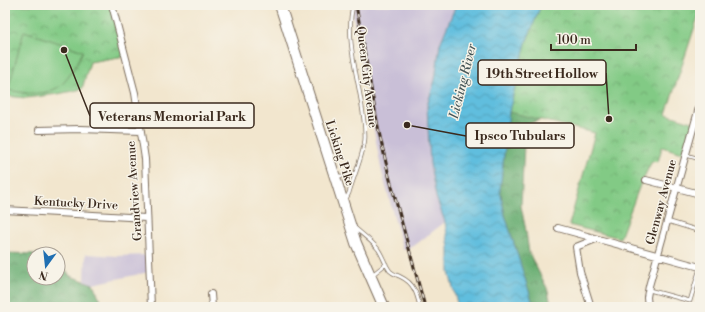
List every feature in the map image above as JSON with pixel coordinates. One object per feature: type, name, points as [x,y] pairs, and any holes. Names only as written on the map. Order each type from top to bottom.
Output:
[{"type":"main road","name":"Licking Pike","points":[[280,5],[356,244],[384,307]]},
{"type":"street","name":"Grandview Avenue","points":[[112,5],[135,93],[145,159],[146,218],[151,307]]},
{"type":"street","name":"Glenway Avenue","points":[[648,307],[647,297],[676,188],[686,155],[698,124],[700,104]]},
{"type":"street","points":[[39,130],[141,130]]},
{"type":"street","points":[[646,180],[700,194]]},
{"type":"street","name":"Kentucky Drive","points":[[5,210],[146,218]]},
{"type":"street","points":[[558,228],[700,268]]},
{"type":"street","points":[[590,304],[580,272],[576,247],[596,238]]},
{"type":"street","points":[[211,294],[212,307]]},
{"type":"lane","name":"Queen City Avenue","points":[[344,204],[349,193],[365,137],[352,40],[351,15],[354,5]]},
{"type":"lane","points":[[686,155],[700,159]]},
{"type":"lane","points":[[334,176],[345,176],[355,173]]},
{"type":"lane","points":[[667,221],[700,231]]},
{"type":"lane","points":[[350,225],[377,248],[393,273],[408,280],[412,284],[420,307]]},
{"type":"lane","points":[[370,276],[386,264]]},
{"type":"lane","points":[[649,290],[690,301],[700,268]]},
{"type":"shaded area","points":[[351,5],[456,5],[440,44],[435,80],[427,106],[430,164],[436,197],[445,222],[414,246],[403,250],[381,168]]},
{"type":"shaded area","points":[[86,254],[116,256],[149,255],[149,272],[93,284],[85,281]]},
{"type":"green space","points":[[5,5],[112,5],[125,56],[90,62],[82,89],[26,98],[6,96]]},
{"type":"green space","points":[[541,5],[566,111],[525,125],[521,206],[529,253],[547,288],[552,307],[534,307],[505,215],[500,190],[509,112],[515,87]]},
{"type":"green space","points":[[541,5],[700,5],[700,17],[698,17],[666,114],[695,123],[683,153],[662,147],[658,162],[652,161],[640,185],[620,238],[569,225],[595,133],[509,112],[526,43]]},
{"type":"green space","points":[[24,31],[83,51],[68,78],[55,89],[44,93],[26,93],[8,90]]},
{"type":"green space","points":[[5,253],[26,254],[26,286],[66,286],[66,270],[70,276],[93,284],[104,307],[5,307]]},
{"type":"water","name":"Licking River","points":[[456,5],[541,5],[526,43],[509,112],[500,190],[505,215],[534,307],[458,307],[449,272],[449,248],[445,222],[436,197],[430,164],[427,106],[435,80],[440,44]]},
{"type":"railway","points":[[356,5],[379,132],[389,176],[425,307]]},
{"type":"place","name":"Veterans Memorial Park","points":[[64,50]]},
{"type":"place","name":"19th Street Hollow","points":[[609,119]]},
{"type":"place","name":"Ipsco Tubulars","points":[[407,125]]}]
